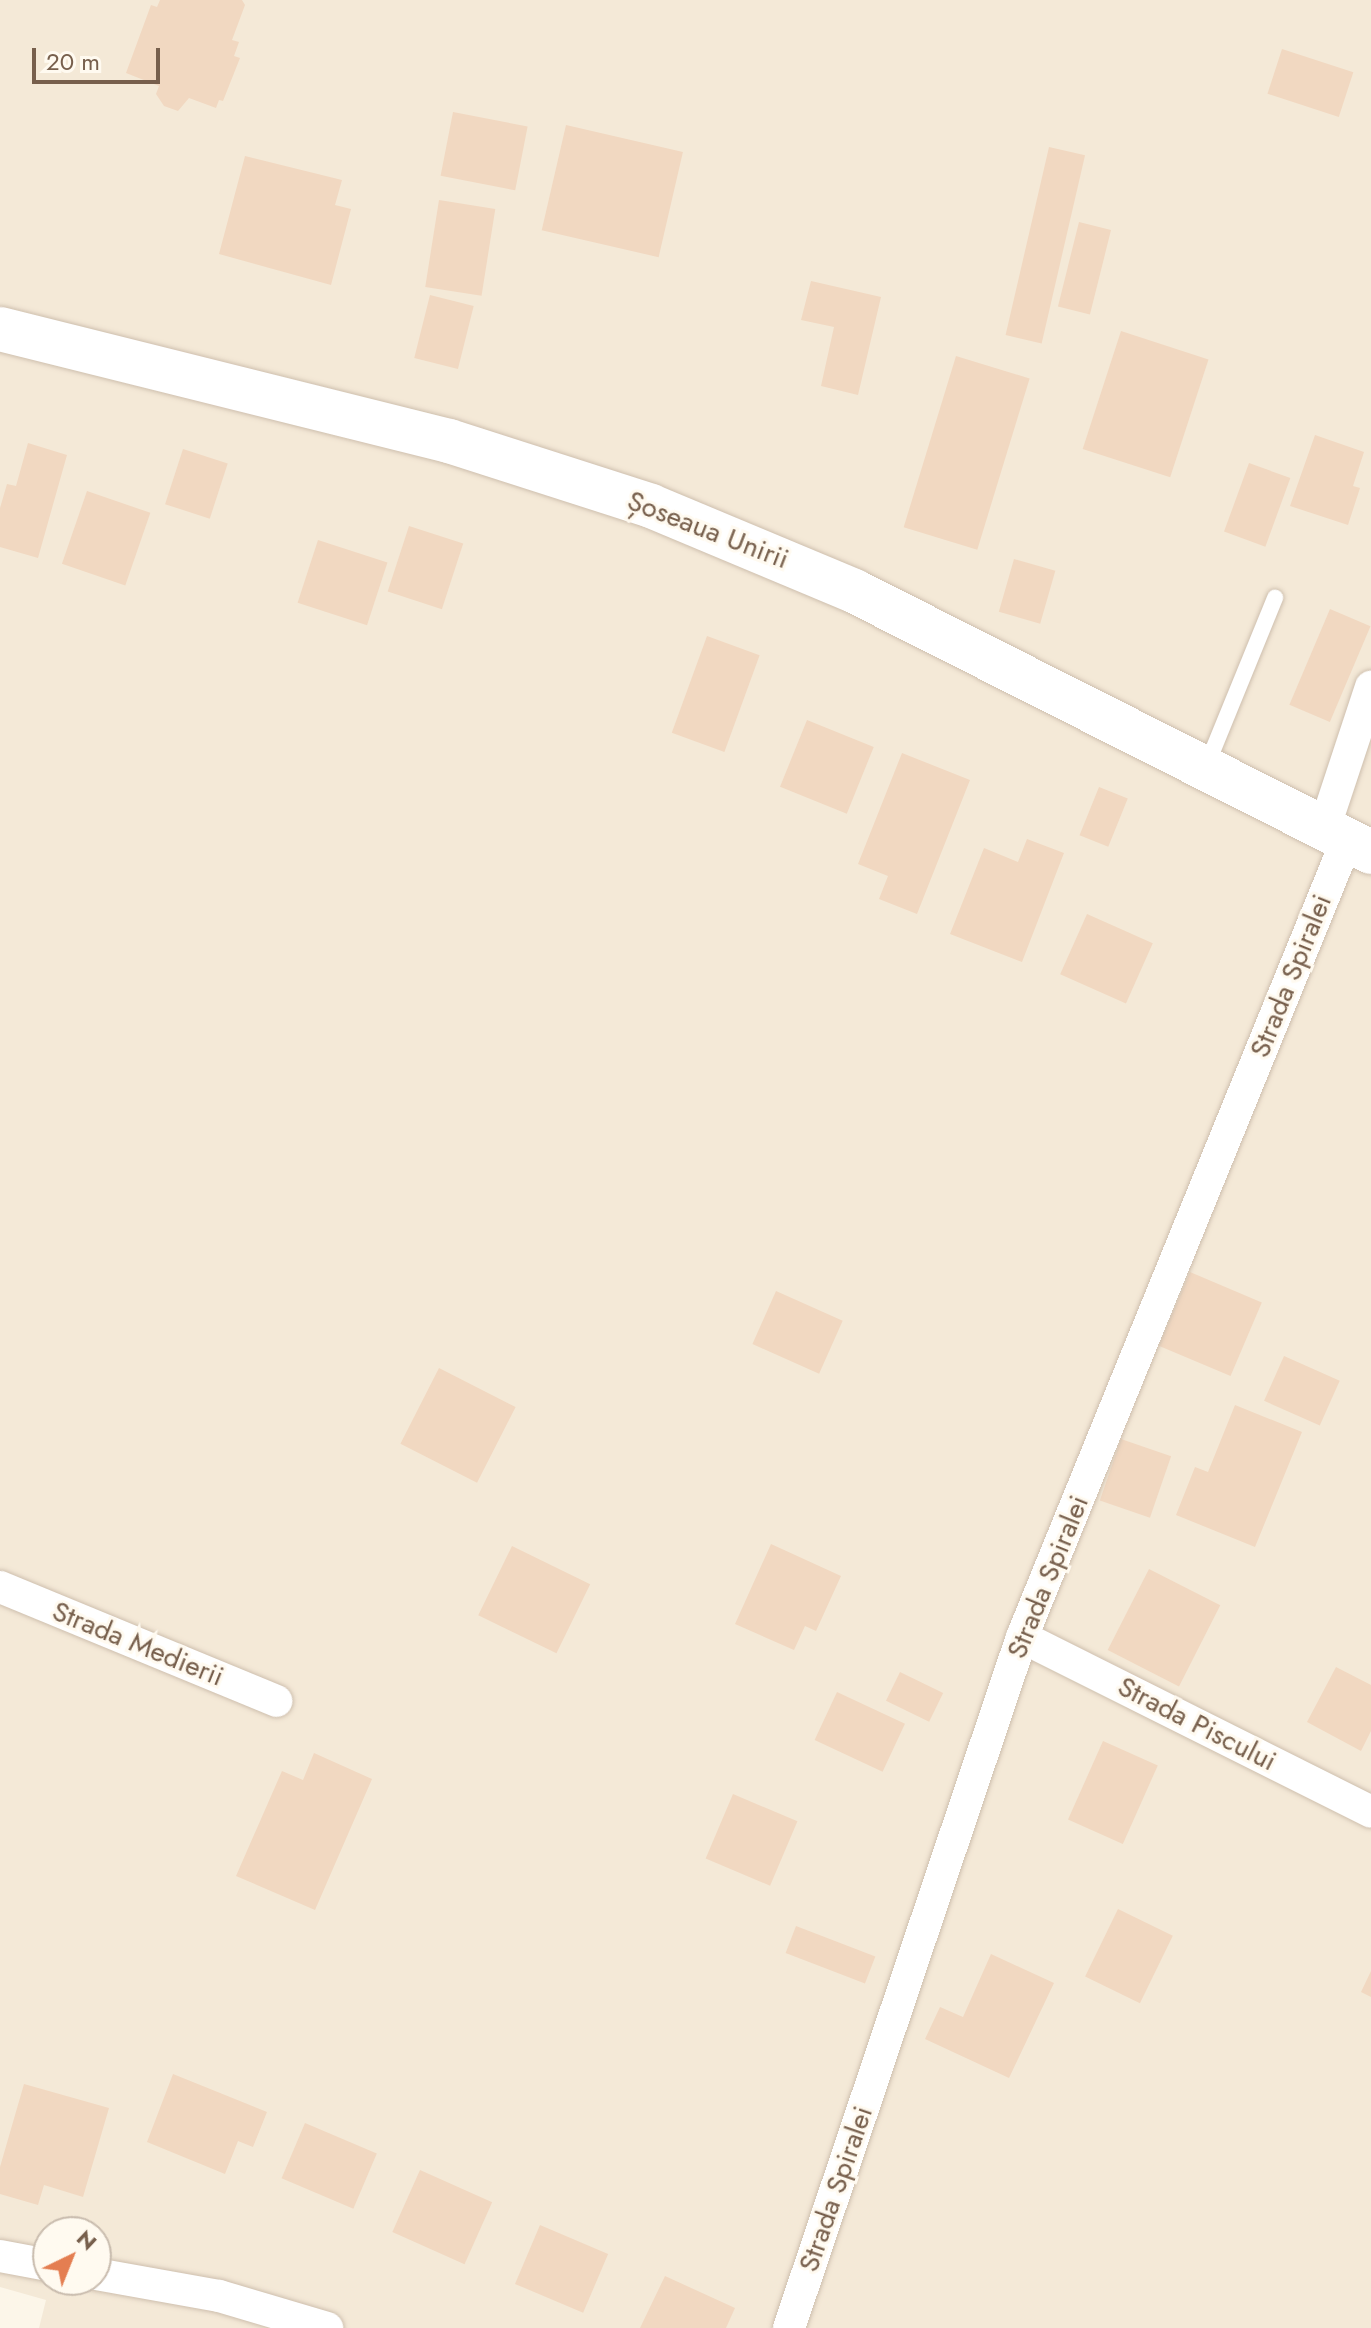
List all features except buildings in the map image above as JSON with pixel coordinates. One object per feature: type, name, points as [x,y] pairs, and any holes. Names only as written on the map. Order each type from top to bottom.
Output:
[{"type":"main road","name":"Șoseaua Unirii","points":[[0,329],[449,441],[651,506],[854,591],[1347,840]]},
{"type":"street","name":"Strada Spiralei","points":[[789,2328],[1022,1637],[1347,840],[1371,687]]},
{"type":"street","name":"Strada Medierii","points":[[0,1587],[276,1701]]},
{"type":"street","name":"Strada Piscului","points":[[1022,1637],[1371,1812]]},
{"type":"street","points":[[0,2256],[32,2262]]},
{"type":"street","points":[[112,2277],[219,2296],[327,2328]]},
{"type":"lane","points":[[1205,768],[1275,598]]},
{"type":"shaded area","points":[[0,0],[1371,0],[1371,2328],[39,2328],[46,2300],[0,2287]]}]
